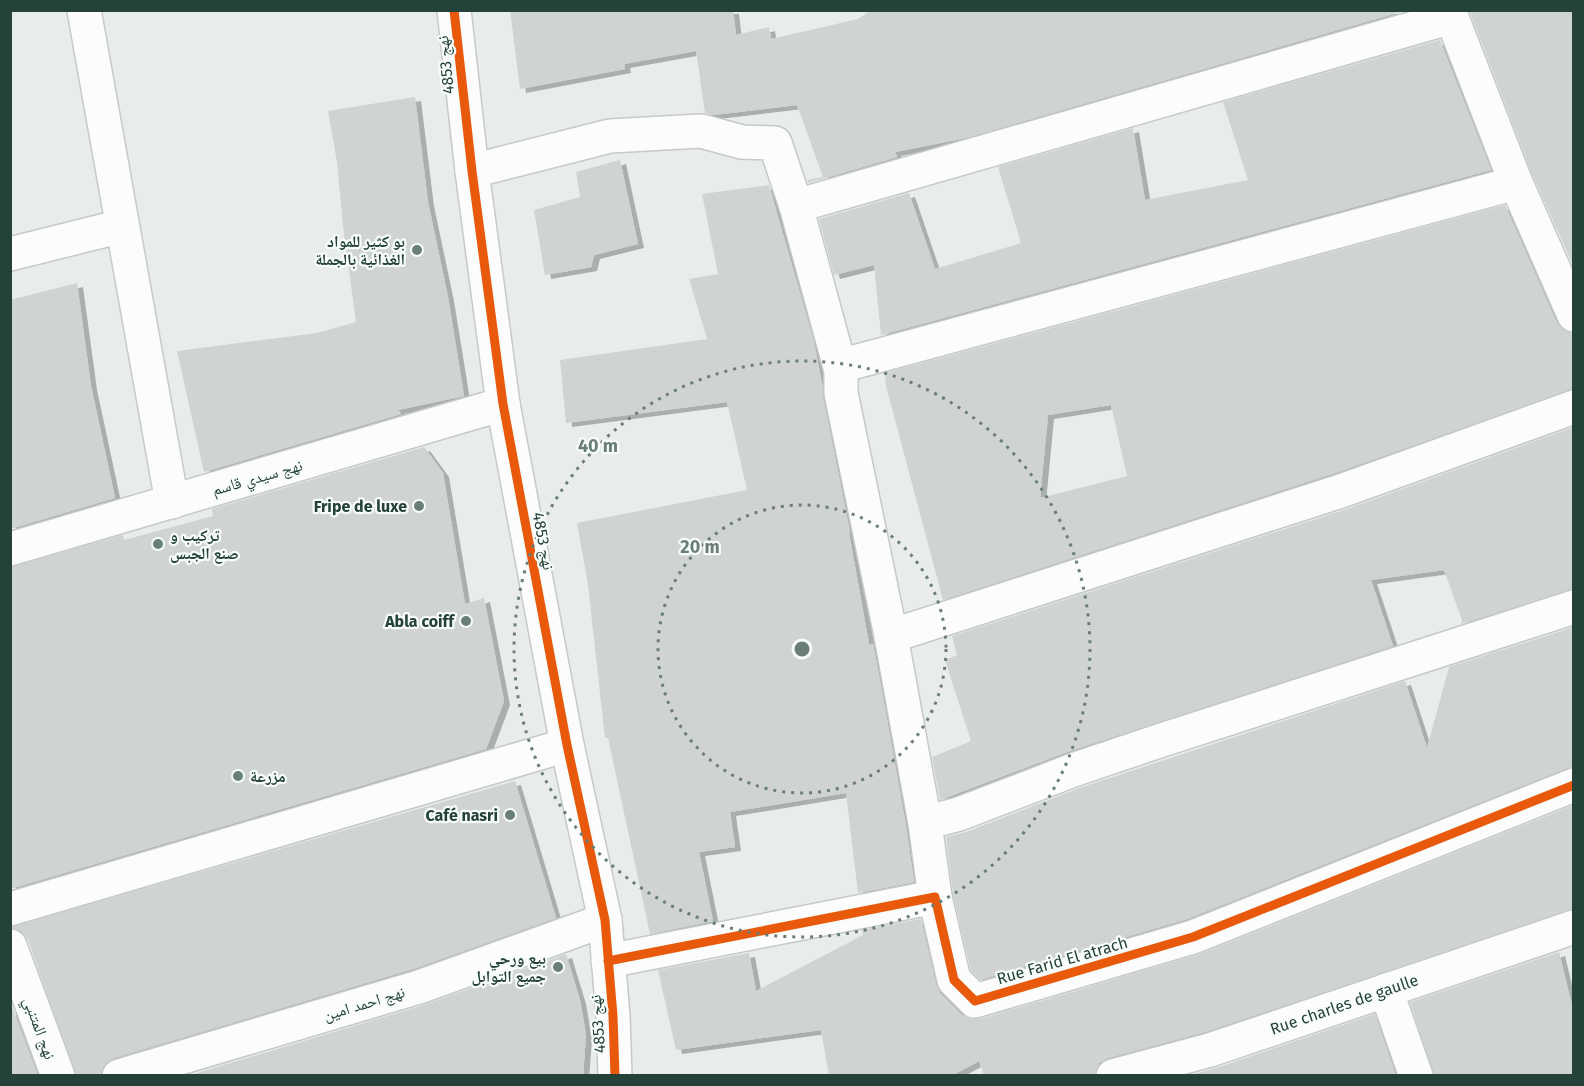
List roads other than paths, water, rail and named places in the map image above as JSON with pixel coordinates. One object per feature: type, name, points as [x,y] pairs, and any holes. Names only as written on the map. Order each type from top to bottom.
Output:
[{"type":"street","points":[[84,10],[172,502]]},
{"type":"street","name":"نهج 4853","points":[[454,10],[472,171],[503,404],[567,745],[605,920],[613,1016],[615,1076]]},
{"type":"street","points":[[796,206],[1450,14],[1516,183],[1574,315]]},
{"type":"street","points":[[472,171],[610,136],[701,131],[742,142],[775,143],[796,206],[841,371],[841,393],[891,636],[925,823],[934,897],[608,961]]},
{"type":"street","points":[[841,371],[851,363],[866,358],[1516,183]]},
{"type":"street","points":[[10,254],[122,226]]},
{"type":"street","name":"نهج سيدي قاسم","points":[[10,549],[503,404]]},
{"type":"street","points":[[891,636],[1341,491],[1574,407]]},
{"type":"street","points":[[925,823],[958,814],[1076,769],[1162,740],[1574,607]]},
{"type":"street","points":[[10,909],[567,745]]},
{"type":"street","name":"Rue Farid El atrach","points":[[934,897],[954,980],[975,1001],[1193,937],[1574,785]]},
{"type":"street","name":"نهج احمد امين","points":[[119,1076],[419,987],[605,920]]},
{"type":"street","name":"Rue charles de gaulle","points":[[1113,1076],[1214,1063],[1386,990],[1574,927]]},
{"type":"street","name":"نهج المتنبي","points":[[10,946],[58,1076]]},
{"type":"street","points":[[1386,990],[1416,1076]]},
{"type":"place","name":"بو كثير للمواد الغذائية بالجملة","points":[[417,250]]},
{"type":"place","name":"Fripe de luxe","points":[[419,506]]},
{"type":"place","name":"تركيب و صنع الجبس","points":[[158,544]]},
{"type":"place","name":"Abla coiff","points":[[466,621]]},
{"type":"place","name":"مزرعة","points":[[238,776]]},
{"type":"place","name":"Café nasri","points":[[510,815]]},
{"type":"place","name":"بيع ورحي جميع التوابل","points":[[558,967]]}]
